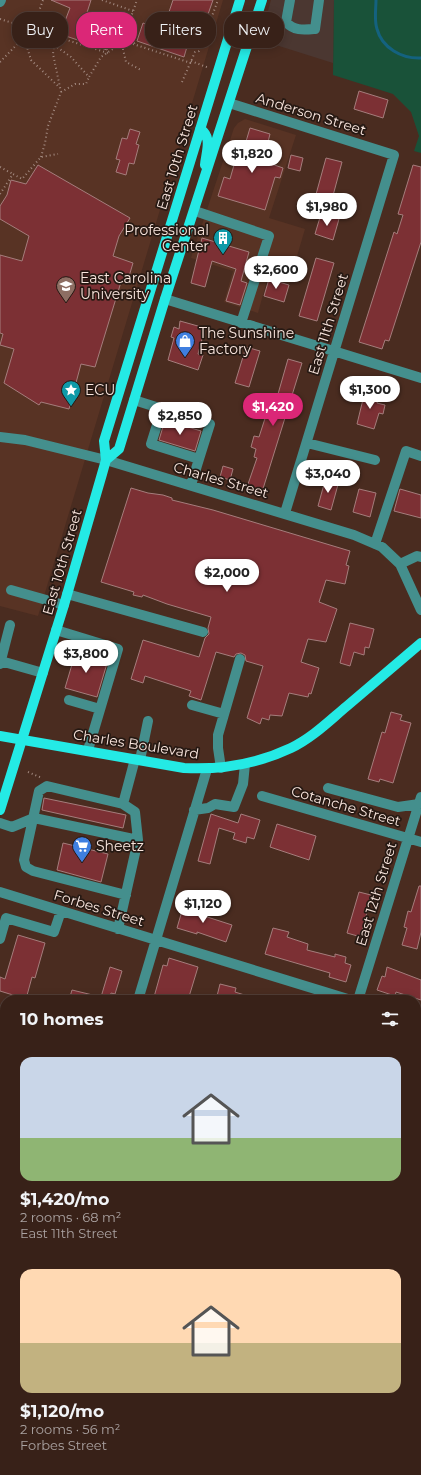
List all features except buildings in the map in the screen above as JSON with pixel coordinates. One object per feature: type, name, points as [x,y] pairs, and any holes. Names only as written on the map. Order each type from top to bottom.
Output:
[{"type":"main road","name":"East 10th Street","points":[[0,810],[64,605],[106,460],[104,441],[240,0]]},
{"type":"main road","name":"East 10th Street","points":[[106,460],[119,449],[262,0]]},
{"type":"main road","points":[[200,129],[205,132],[208,138],[200,194]]},
{"type":"main road","name":"Charles Boulevard","points":[[23,739],[184,768],[207,769],[245,764],[267,758],[292,748],[314,734],[421,643]]},
{"type":"main road","points":[[0,736],[23,739]]},
{"type":"street","points":[[290,0],[286,22],[290,26],[299,30],[315,29],[319,0]]},
{"type":"street","name":"Anderson Street","points":[[229,103],[384,151]]},
{"type":"street","name":"East 11th Street","points":[[285,513],[394,154],[384,151]]},
{"type":"street","points":[[194,211],[269,236],[241,323]]},
{"type":"street","points":[[166,300],[421,378]]},
{"type":"street","points":[[134,400],[210,424],[191,485]]},
{"type":"street","points":[[162,409],[151,444],[199,459]]},
{"type":"street","name":"Charles Street","points":[[0,437],[25,440],[106,460],[354,535],[382,547],[400,564],[421,610]]},
{"type":"street","points":[[307,443],[375,460]]},
{"type":"street","points":[[375,544],[406,451],[421,456]]},
{"type":"street","points":[[400,564],[417,556],[421,557]]},
{"type":"street","points":[[11,590],[64,605]]},
{"type":"street","points":[[67,594],[203,632]]},
{"type":"street","points":[[10,625],[2,650],[0,662],[43,673]]},
{"type":"street","points":[[56,630],[118,649],[88,750]]},
{"type":"street","points":[[221,768],[218,736],[240,659]]},
{"type":"street","points":[[69,700],[100,709]]},
{"type":"street","points":[[192,705],[224,714]]},
{"type":"street","points":[[123,804],[138,759],[148,721]]},
{"type":"street","points":[[194,810],[208,808],[215,804],[234,807],[243,784],[245,764]]},
{"type":"street","points":[[140,995],[207,769]]},
{"type":"street","points":[[118,929],[126,895],[138,840],[135,812],[123,804],[46,786],[39,791],[24,860],[26,867],[33,871],[126,895]]},
{"type":"street","points":[[328,788],[398,807],[420,801]]},
{"type":"street","name":"Cotanche Street","points":[[262,796],[421,842]]},
{"type":"street","name":"East 12th Street","points":[[360,995],[420,801]]},
{"type":"street","points":[[0,823],[12,827],[34,818],[138,840]]},
{"type":"street","name":"Forbes Street","points":[[0,892],[335,995]]},
{"type":"street","points":[[0,939],[6,918],[54,932],[61,911]]},
{"type":"path","points":[[39,12],[43,0]]},
{"type":"path","points":[[102,0],[133,11],[137,0]]},
{"type":"path","points":[[182,82],[187,67],[195,52],[199,51],[218,0]]},
{"type":"path","points":[[0,19],[12,22]]},
{"type":"path","points":[[68,39],[108,53]]},
{"type":"path","points":[[137,45],[209,68]]},
{"type":"path","points":[[0,62],[13,48]]},
{"type":"path","points":[[27,48],[31,60],[60,87]]},
{"type":"path","points":[[54,48],[53,54],[62,92]]},
{"type":"path","points":[[58,48],[71,57],[89,77]]},
{"type":"path","points":[[0,167],[22,179],[41,157],[51,115],[62,92],[75,84],[86,84],[101,57],[114,48]]},
{"type":"path","points":[[122,48],[126,62],[141,70]]},
{"type":"path","points":[[41,157],[58,154]]},
{"type":"path","points":[[0,194],[13,174]]},
{"type":"path","points":[[28,772],[42,778],[46,786]]},
{"type":"shaded area","name":"East Carolina University","points":[[0,0],[223,0],[216,23],[216,12],[145,12],[145,48],[209,48],[38,616],[0,606]]},
{"type":"shaded area","points":[[271,0],[334,0],[333,63],[284,48],[284,12],[268,12]]},
{"type":"shaded area","points":[[245,119],[296,135],[269,218],[305,229],[289,283],[268,276],[258,313],[224,302],[233,271],[191,258],[234,128],[238,123]]},
{"type":"green space","points":[[334,0],[421,0],[421,153],[414,151],[419,136],[411,112],[393,94],[333,75]]},
{"type":"waterway","points":[[376,0],[376,26],[383,42],[394,51],[407,57],[421,58]]},
{"type":"place","name":"Professional Center","points":[[223,255]]},
{"type":"place","name":"East Carolina University","points":[[66,303]]},
{"type":"place","name":"The Sunshine Factory","points":[[185,358]]},
{"type":"place","name":"ECU","points":[[71,407]]},
{"type":"place","name":"Sheetz","points":[[82,863]]}]
